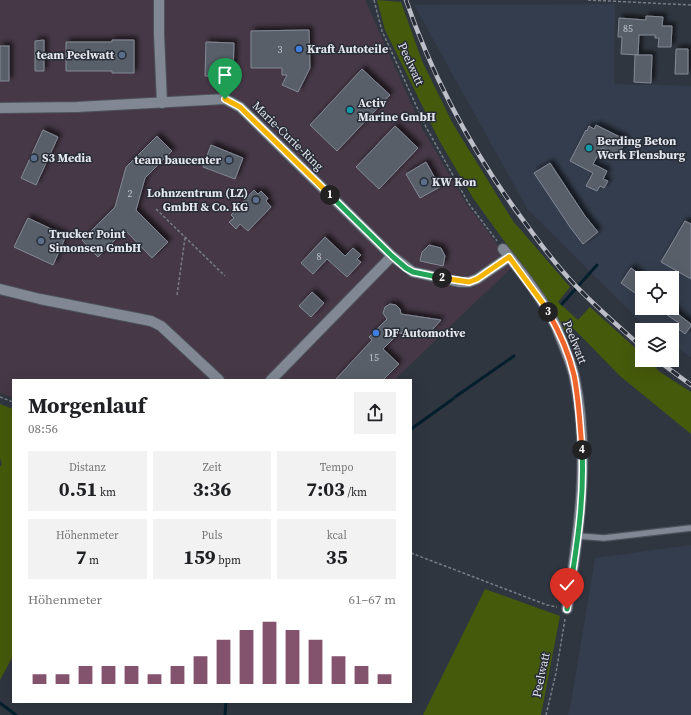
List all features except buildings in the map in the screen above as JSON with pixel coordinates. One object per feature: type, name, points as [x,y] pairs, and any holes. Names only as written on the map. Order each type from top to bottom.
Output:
[{"type":"street","points":[[159,0],[162,103]]},
{"type":"street","name":"Marie-Curie-Ring","points":[[0,108],[77,107],[225,99],[240,107],[392,256],[413,272],[460,282],[469,282],[477,279],[506,253]]},
{"type":"street","name":"Peelwatt","points":[[506,253],[542,302],[555,325],[574,374],[580,414],[582,485],[578,536],[564,609]]},
{"type":"street","points":[[272,379],[392,256]]},
{"type":"street","points":[[0,290],[151,321],[161,326],[218,379]]},
{"type":"lane","points":[[578,536],[604,538],[691,528]]},
{"type":"path","name":"Peelwatt","points":[[374,0],[382,31],[426,127],[470,204],[506,253]]},
{"type":"path","points":[[588,0],[691,5]]},
{"type":"path","points":[[156,209],[225,276]]},
{"type":"path","points":[[177,295],[185,238]]},
{"type":"path","points":[[0,397],[12,402]]},
{"type":"path","points":[[412,553],[546,606],[564,609]]},
{"type":"path","name":"Peelwatt","points":[[546,715],[556,673],[564,609]]},
{"type":"shaded area","points":[[0,0],[365,0],[423,130],[466,203],[510,261],[511,268],[395,379],[12,379],[12,398],[0,393]]},
{"type":"shaded area","points":[[615,4],[614,84],[691,86],[691,357],[679,349],[679,323],[642,323],[528,210],[414,5]]},
{"type":"shaded area","points":[[691,545],[691,715],[568,715],[595,558]]},
{"type":"green space","points":[[377,0],[401,2],[422,61],[453,124],[513,221],[570,287],[558,302],[578,320],[590,307],[635,348],[635,367],[655,367],[660,372],[691,392],[691,434],[620,376],[574,329],[564,330],[536,285],[473,198],[439,140],[385,30]]},
{"type":"green space","points":[[0,404],[12,409],[12,658],[0,680],[0,467],[2,464],[0,458]]},
{"type":"green space","points":[[485,589],[560,616],[541,715],[423,715]]},
{"type":"waterway","points":[[562,304],[597,265]]},
{"type":"waterway","points":[[455,397],[514,356]]},
{"type":"waterway","points":[[412,428],[453,399]]},
{"type":"waterway","points":[[0,703],[16,715]]},
{"type":"waterway","points":[[225,715],[226,703]]},
{"type":"railway","points":[[406,0],[429,59],[457,116],[489,171],[507,198],[543,248],[568,278],[599,309],[635,341]]},
{"type":"railway","points":[[667,367],[691,385]]},
{"type":"place","name":"Kraft Autoteile","points":[[299,49]]},
{"type":"place","name":"team Peelwatt","points":[[122,55]]},
{"type":"place","name":"Activ Marine GmbH","points":[[350,110]]},
{"type":"place","name":"Berding Beton Werk Flensburg","points":[[589,148]]},
{"type":"place","name":"S3 Media","points":[[34,158]]},
{"type":"place","name":"team baucenter","points":[[229,160]]},
{"type":"place","name":"KW Kon","points":[[424,182]]},
{"type":"place","name":"Lohnzentrum (LZ) GmbH & Co. KG","points":[[256,200]]},
{"type":"place","name":"Trucker Point Simonsen GmbH","points":[[41,241]]},
{"type":"place","name":"DF Automotive","points":[[376,333]]},
{"type":"route","points":[[225,99],[240,107],[406,268],[420,274],[460,282],[469,282],[477,279],[509,257],[542,302],[555,325],[574,374],[580,414],[582,485],[578,536],[567,609]]}]
